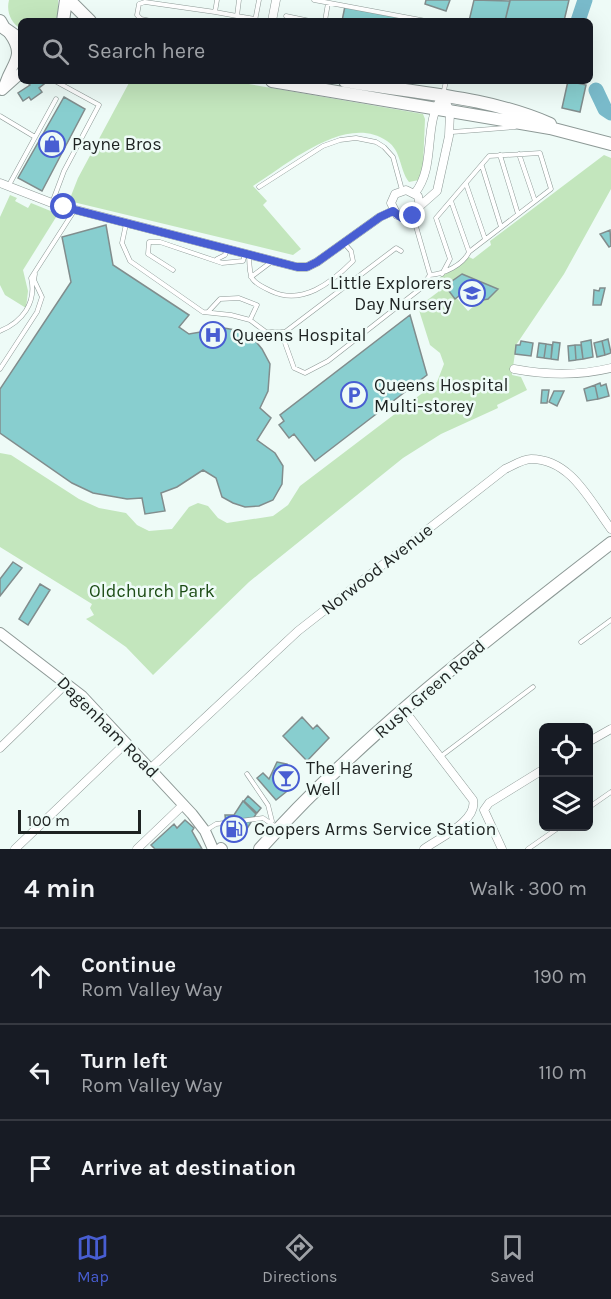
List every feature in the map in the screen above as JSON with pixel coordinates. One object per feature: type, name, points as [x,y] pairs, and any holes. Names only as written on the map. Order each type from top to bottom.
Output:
[{"type":"main road","points":[[64,18],[67,0]]},
{"type":"main road","points":[[67,0],[87,18]]},
{"type":"main road","points":[[3,27],[18,38]]},
{"type":"main road","points":[[289,84],[537,126],[611,144]]},
{"type":"main road","points":[[366,84],[443,95],[533,116],[576,135]]},
{"type":"main road","name":"Rush Green Road","points":[[260,848],[275,825],[404,710],[502,628],[611,543]]},
{"type":"street","points":[[273,18],[276,0]]},
{"type":"street","points":[[2,90],[18,56],[17,44],[3,27]]},
{"type":"street","points":[[2,90],[18,77]]},
{"type":"street","points":[[415,193],[425,181],[433,109],[443,95]]},
{"type":"street","points":[[415,193],[402,190],[392,198],[393,211],[402,218],[413,216],[420,206],[437,191],[449,136],[450,112],[443,95]]},
{"type":"street","points":[[4,185],[51,204],[247,255],[307,267],[380,217],[393,211]]},
{"type":"street","points":[[415,193],[420,206]]},
{"type":"street","points":[[514,369],[541,374],[591,373],[611,368]]},
{"type":"street","name":"Norwood Avenue","points":[[150,769],[298,631],[505,469],[528,458],[551,462],[561,467],[568,471],[611,529]]},
{"type":"street","name":"Dagenham Road","points":[[0,633],[67,683],[150,769],[220,849]]},
{"type":"street","points":[[0,748],[67,683]]},
{"type":"street","points":[[404,710],[473,800],[475,807],[470,816],[424,849]]},
{"type":"street","points":[[593,739],[611,729]]},
{"type":"street","points":[[15,849],[126,743]]},
{"type":"street","points":[[502,849],[484,810],[489,803],[539,772]]},
{"type":"street","points":[[142,847],[183,805]]},
{"type":"lane","points":[[215,12],[217,0]]},
{"type":"lane","points":[[237,16],[239,0]]},
{"type":"lane","points":[[255,18],[259,0]]},
{"type":"lane","points":[[316,0],[402,18]]},
{"type":"lane","points":[[139,18],[137,15],[139,4],[145,2],[246,18]]},
{"type":"lane","points":[[326,18],[328,3]]},
{"type":"lane","points":[[286,16],[296,18]]},
{"type":"lane","points":[[51,204],[64,171],[99,105],[60,84]]},
{"type":"lane","points":[[443,95],[445,84]]},
{"type":"lane","points":[[4,185],[56,99]]},
{"type":"lane","points":[[0,116],[35,137]]},
{"type":"lane","points":[[449,136],[453,130],[537,126]]},
{"type":"lane","points":[[259,187],[323,146],[340,140],[356,138],[376,142],[393,157],[402,190]]},
{"type":"lane","points":[[285,332],[285,343],[294,368],[305,373],[328,361],[420,289],[430,275],[442,274],[466,258],[469,252],[485,239],[551,189],[540,153],[489,156],[436,218],[450,259],[442,274]]},
{"type":"lane","points":[[519,154],[536,201]]},
{"type":"lane","points":[[500,155],[518,214]]},
{"type":"lane","points":[[482,165],[501,227]]},
{"type":"lane","points":[[466,183],[485,239]]},
{"type":"lane","points":[[451,200],[469,252]]},
{"type":"lane","points":[[0,331],[16,324],[26,311],[34,289],[30,278],[74,210]]},
{"type":"lane","points":[[413,216],[430,275]]},
{"type":"lane","points":[[127,222],[122,243],[130,261],[208,313],[231,315],[249,320],[266,332],[285,332],[396,248],[401,251]]},
{"type":"lane","points":[[173,270],[148,254],[149,242],[160,242],[222,262],[243,261],[247,255]]},
{"type":"lane","points":[[247,255],[250,278],[256,284],[280,296],[293,298],[320,289],[353,261],[351,251],[343,242]]},
{"type":"lane","points":[[216,259],[225,255],[227,249]]},
{"type":"lane","points":[[250,278],[272,261]]},
{"type":"lane","points":[[0,369],[37,312],[42,297],[34,280],[35,273]]},
{"type":"lane","points":[[208,313],[220,299],[239,298],[257,305],[249,320]]},
{"type":"lane","points":[[581,642],[611,620]]},
{"type":"lane","points":[[440,757],[533,687]]},
{"type":"lane","points":[[247,774],[268,805],[275,825]]},
{"type":"lane","points":[[593,804],[611,792]]},
{"type":"lane","points":[[475,807],[484,810]]},
{"type":"lane","points":[[205,831],[216,824],[263,818],[275,825]]},
{"type":"lane","points":[[528,849],[554,831]]},
{"type":"green space","points":[[9,0],[58,0],[56,18],[18,18],[18,27],[10,17]]},
{"type":"green space","points":[[128,84],[248,84],[423,114],[425,119],[423,166],[419,180],[409,182],[398,155],[387,141],[371,134],[354,133],[336,137],[318,145],[253,186],[267,201],[263,205],[301,249],[293,255],[69,201],[78,178]]},
{"type":"green space","name":"Oldchurch Park","points":[[604,155],[611,158],[611,189],[564,274],[516,345],[512,375],[521,377],[527,390],[497,405],[498,408],[441,434],[403,458],[249,582],[153,675],[126,647],[86,619],[94,615],[90,608],[92,604],[0,547],[0,453],[11,455],[79,499],[99,508],[126,513],[137,525],[149,531],[172,529],[189,507],[198,503],[208,506],[218,518],[227,523],[273,516],[288,505],[300,486],[437,382],[444,364],[440,353],[430,345],[418,307],[438,292],[439,278],[469,257],[473,259],[491,245],[490,241]],"holes":[[[462,274],[498,289],[489,299],[485,297],[468,311],[446,286]]]},
{"type":"green space","points":[[10,195],[17,198],[15,201],[28,208],[31,203],[58,214],[23,270],[28,291],[26,308],[5,295],[0,285],[0,217]]},
{"type":"building","points":[[426,0],[450,0],[446,11],[425,4]]},
{"type":"building","points":[[474,0],[510,1],[506,18],[470,18]]},
{"type":"building","points":[[510,0],[569,0],[565,18],[506,18]]},
{"type":"building","points":[[345,6],[403,18],[343,18]]},
{"type":"building","points":[[44,84],[39,88],[42,92],[31,100],[29,97],[23,101],[18,93],[30,85]]},
{"type":"building","points":[[567,84],[586,85],[580,112],[562,108]]},
{"type":"building","name":"Payne Bros","points":[[64,97],[85,109],[42,191],[18,178]]},
{"type":"building","points":[[106,225],[113,265],[189,315],[179,327],[189,334],[224,328],[241,331],[253,338],[262,349],[270,364],[268,391],[260,408],[271,418],[257,440],[275,453],[283,466],[282,484],[273,500],[259,506],[245,507],[233,503],[222,497],[216,478],[203,470],[177,487],[161,493],[165,511],[145,514],[142,498],[127,499],[93,493],[72,483],[0,433],[0,389],[71,282],[62,237]]},
{"type":"building","points":[[610,230],[611,246],[609,247],[600,234]]},
{"type":"building","name":"Little Explorers Day Nursery","points":[[462,274],[498,289],[488,299],[483,300],[464,292],[455,299],[445,286]]},
{"type":"building","points":[[600,288],[605,288],[601,305],[593,305],[594,290],[599,291]]},
{"type":"building","name":"Queens Hospital Multi-storey","points":[[410,315],[427,375],[315,461],[294,434],[289,438],[279,425],[284,421],[280,415]]},
{"type":"building","points":[[608,339],[611,353],[605,355],[602,341]]},
{"type":"building","points":[[591,340],[593,357],[583,359],[581,342]]},
{"type":"building","points":[[521,341],[533,343],[531,356],[515,354],[516,345],[520,345]]},
{"type":"building","points":[[602,341],[605,355],[597,357],[594,343]]},
{"type":"building","points":[[553,342],[560,343],[558,360],[551,359]]},
{"type":"building","points":[[539,343],[546,344],[544,358],[537,357]]},
{"type":"building","points":[[546,344],[552,345],[551,359],[544,358]]},
{"type":"building","points":[[575,345],[576,360],[569,361],[568,346]]},
{"type":"building","points":[[575,345],[581,345],[583,359],[576,360]]},
{"type":"building","points":[[600,383],[601,386],[606,384],[609,396],[598,399],[595,385]]},
{"type":"building","points":[[595,385],[598,399],[587,401],[584,389]]},
{"type":"building","points":[[542,390],[549,390],[547,403],[541,403]]},
{"type":"building","points":[[554,391],[564,391],[557,406],[549,402]]},
{"type":"building","points":[[13,562],[22,568],[0,596],[0,579]]},
{"type":"building","points":[[40,584],[50,590],[28,625],[19,619]]},
{"type":"building","points":[[302,717],[313,729],[317,725],[329,738],[307,761],[283,736]]},
{"type":"building","points":[[277,762],[287,764],[285,772],[296,784],[276,800],[257,778],[263,773],[269,779]]},
{"type":"building","points":[[248,796],[261,808],[257,813],[244,801]]},
{"type":"building","points":[[243,801],[256,814],[245,832],[227,833],[225,815],[234,815]]},
{"type":"building","points":[[185,820],[194,828],[192,831],[202,849],[155,849],[151,845],[174,824],[177,828]]},
{"type":"waterway","points":[[579,18],[585,0]]},
{"type":"waterway","points":[[596,90],[605,109],[611,113]]},
{"type":"place","name":"Payne Bros","points":[[52,144]]},
{"type":"place","name":"Little Explorers Day Nursery","points":[[472,293]]},
{"type":"place","name":"Queens Hospital","points":[[213,335]]},
{"type":"place","name":"Queens Hospital Multi-storey","points":[[354,395]]},
{"type":"place","name":"The Havering Well","points":[[286,778]]},
{"type":"place","name":"Coopers Arms Service Station","points":[[234,829]]},
{"type":"route","points":[[64,207],[297,267],[307,267],[317,262],[380,217],[393,211],[402,218],[413,216]]}]
